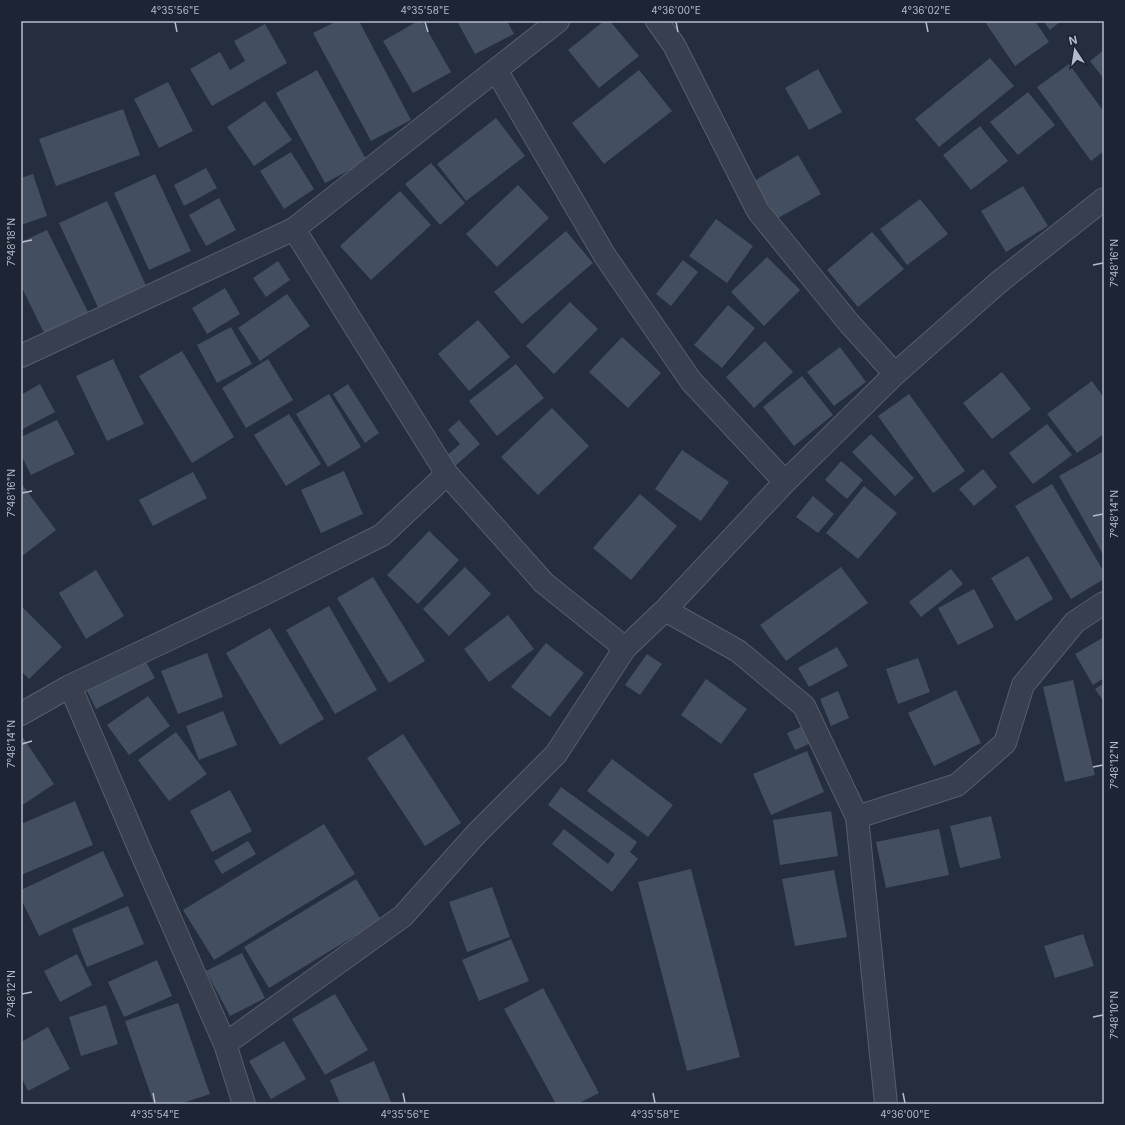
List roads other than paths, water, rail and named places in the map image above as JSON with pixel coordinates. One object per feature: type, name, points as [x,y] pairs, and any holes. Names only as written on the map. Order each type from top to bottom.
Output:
[{"type":"street","points":[[21,356],[294,229],[558,21]]},
{"type":"street","points":[[657,21],[674,45],[758,211],[849,323],[895,374]]},
{"type":"street","points":[[496,70],[605,256],[691,381],[785,482]]},
{"type":"street","points":[[225,1044],[403,916],[478,833],[556,754],[625,648],[665,610],[785,482],[895,374],[999,282],[1104,199]]},
{"type":"street","points":[[294,229],[448,474],[544,583],[625,648]]},
{"type":"street","points":[[21,714],[70,686],[382,535],[448,474]]},
{"type":"street","points":[[857,817],[957,785],[1005,743],[1023,685],[1076,622],[1104,603]]},
{"type":"street","points":[[665,610],[738,651],[804,706],[857,817],[886,1104]]},
{"type":"street","points":[[70,686],[225,1044],[244,1104]]}]
